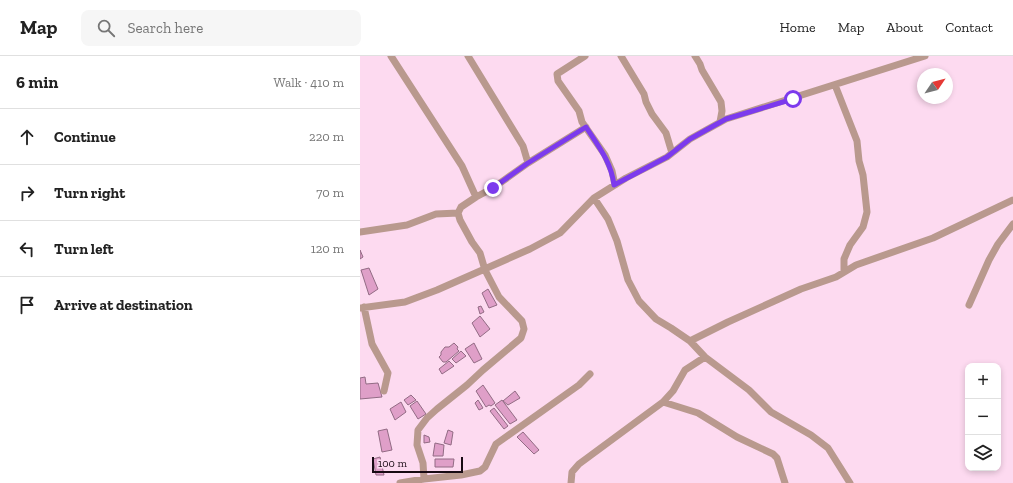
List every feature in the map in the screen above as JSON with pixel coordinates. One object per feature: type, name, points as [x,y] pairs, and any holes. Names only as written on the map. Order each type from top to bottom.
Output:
[{"type":"street","points":[[391,56],[462,166],[476,197]]},
{"type":"street","points":[[468,56],[523,146],[528,163]]},
{"type":"street","points":[[586,56],[556,74],[558,81],[579,111],[582,122],[605,155],[612,171],[614,185]]},
{"type":"street","points":[[621,56],[644,94],[652,114],[666,133],[672,153]]},
{"type":"street","points":[[695,56],[721,102],[722,111],[720,122]]},
{"type":"street","points":[[384,391],[388,373],[372,344],[362,307],[405,302],[485,270],[530,249],[560,233],[594,198],[614,185],[667,157],[690,139],[726,119],[925,56]]},
{"type":"street","points":[[835,85],[857,142],[859,161],[863,175],[864,196],[867,212],[863,227],[850,245],[844,259],[844,272]]},
{"type":"street","points":[[424,479],[423,463],[417,446],[418,430],[427,418],[520,338],[524,329],[522,321],[499,297],[485,270],[480,253],[472,242],[460,220],[458,213],[461,207],[493,188],[528,163],[586,127]]},
{"type":"street","points":[[594,198],[611,226],[617,241],[628,280],[638,301],[656,320],[690,341],[705,357],[749,390],[771,412],[811,435],[828,448],[842,468],[850,483]]},
{"type":"street","points":[[690,341],[728,322],[856,266],[933,238],[1013,200]]},
{"type":"street","points":[[360,232],[407,225],[436,214],[458,213]]},
{"type":"street","points":[[969,305],[989,260],[998,244],[1013,224]]},
{"type":"street","points":[[571,483],[572,472],[579,464],[663,402],[673,391],[686,370],[705,357]]},
{"type":"street","points":[[400,483],[456,476],[480,471],[485,467],[496,444],[579,385],[590,374]]},
{"type":"street","points":[[663,402],[698,413],[737,436],[773,454],[777,458],[785,483]]},
{"type":"building","points":[[360,250],[363,257],[360,259]]},
{"type":"building","points":[[369,268],[378,289],[369,295],[361,270]]},
{"type":"building","points":[[488,289],[497,305],[489,308],[482,293]]},
{"type":"building","points":[[481,306],[484,312],[480,314],[478,307]]},
{"type":"building","points":[[480,316],[490,329],[480,337],[472,323]]},
{"type":"building","points":[[454,343],[458,347],[457,349],[459,351],[446,362],[443,362],[439,357],[441,352],[445,347],[449,347]]},
{"type":"building","points":[[474,343],[482,359],[474,363],[465,349]]},
{"type":"building","points":[[461,351],[466,356],[456,363],[452,359]]},
{"type":"building","points":[[449,361],[454,366],[442,374],[439,369]]},
{"type":"building","points":[[365,377],[366,384],[378,383],[382,397],[360,399],[360,378]]},
{"type":"building","points":[[483,385],[495,403],[491,406],[489,405],[486,407],[476,391]]},
{"type":"building","points":[[515,391],[520,398],[508,405],[503,401]]},
{"type":"building","points":[[411,395],[416,400],[408,405],[404,400]]},
{"type":"building","points":[[478,400],[483,408],[479,410],[475,403]]},
{"type":"building","points":[[502,400],[517,420],[510,424],[495,405]]},
{"type":"building","points":[[417,401],[426,414],[418,419],[410,406]]},
{"type":"building","points":[[401,402],[406,412],[395,420],[390,409]]},
{"type":"building","points":[[494,408],[508,426],[504,429],[490,411]]},
{"type":"building","points":[[387,429],[392,450],[382,452],[378,431]]},
{"type":"building","points":[[448,430],[453,432],[451,445],[444,443]]},
{"type":"building","points":[[523,432],[539,450],[534,454],[517,437]]},
{"type":"building","points":[[424,435],[429,437],[430,442],[424,443]]},
{"type":"building","points":[[435,443],[444,445],[443,456],[433,456]]},
{"type":"building","points":[[380,457],[384,475],[376,475],[373,459]]},
{"type":"building","points":[[435,459],[454,459],[453,467],[435,467]]},
{"type":"route","points":[[493,188],[528,163],[586,127],[605,155],[612,171],[614,185],[667,157],[690,139],[726,119],[793,99]]}]
